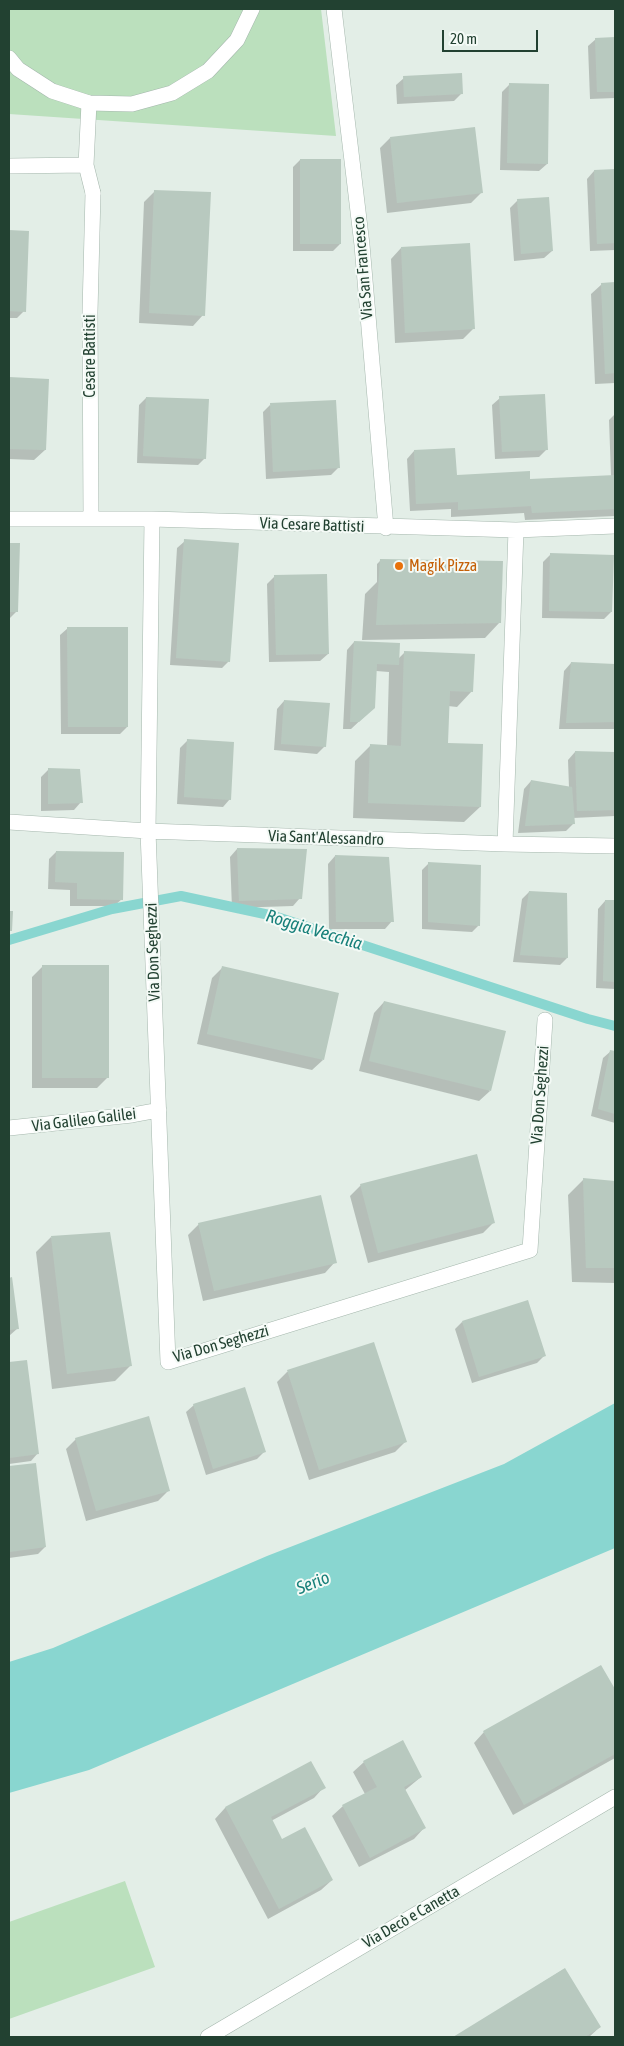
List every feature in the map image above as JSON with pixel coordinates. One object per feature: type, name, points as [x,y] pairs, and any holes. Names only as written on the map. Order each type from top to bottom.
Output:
[{"type":"street","points":[[9,58],[18,69],[52,91],[89,103],[132,104],[172,93],[208,71],[237,40],[252,9]]},
{"type":"street","name":"Via San Francesco","points":[[334,9],[362,245],[386,528]]},
{"type":"street","name":"Cesare Battisti","points":[[89,103],[86,165],[93,193],[90,312],[91,519]]},
{"type":"street","points":[[9,166],[86,165]]},
{"type":"street","name":"Via Cesare Battisti","points":[[9,519],[152,519],[386,528],[516,530],[615,526]]},
{"type":"street","points":[[148,832],[152,519]]},
{"type":"street","points":[[505,844],[516,530]]},
{"type":"street","name":"Via Sant'Alessandro","points":[[9,822],[148,832],[615,846]]},
{"type":"street","name":"Via Don Seghezzi","points":[[148,832],[168,1362],[530,1250],[545,1020]]},
{"type":"street","name":"Via Galileo Galilei","points":[[9,1128],[132,1115],[159,1110]]},
{"type":"street","name":"Via Decò e Canetta","points":[[208,2037],[615,1797]]},
{"type":"green space","points":[[9,9],[321,9],[336,136],[9,114]]},
{"type":"green space","points":[[125,1881],[155,1967],[9,2019],[9,1922]]},
{"type":"water","name":"Serio","points":[[615,1403],[615,1548],[89,1770],[9,1793],[9,1662],[53,1648],[267,1556],[504,1464]]},
{"type":"building","points":[[615,37],[615,92],[597,92],[595,38]]},
{"type":"building","points":[[462,73],[463,94],[404,97],[403,76]]},
{"type":"building","points":[[509,83],[549,84],[548,164],[507,163]]},
{"type":"building","points":[[475,127],[483,193],[397,203],[390,137]]},
{"type":"building","points":[[300,159],[341,159],[341,244],[300,244]]},
{"type":"building","points":[[615,169],[615,243],[597,244],[594,170]]},
{"type":"building","points":[[154,190],[211,192],[205,316],[149,313]]},
{"type":"building","points":[[549,197],[553,251],[521,254],[517,199]]},
{"type":"building","points":[[9,230],[29,231],[26,312],[9,311]]},
{"type":"building","points":[[470,243],[475,329],[405,333],[401,247]]},
{"type":"building","points":[[615,282],[615,373],[605,374],[601,283]]},
{"type":"building","points":[[9,377],[49,379],[46,450],[9,449]]},
{"type":"building","points":[[545,394],[548,450],[502,452],[499,396]]},
{"type":"building","points":[[146,397],[209,399],[206,459],[143,456]]},
{"type":"building","points":[[336,400],[340,468],[273,472],[270,403]]},
{"type":"building","points":[[455,448],[457,475],[530,471],[530,479],[615,475],[615,509],[532,513],[531,506],[458,510],[458,502],[416,504],[414,450]]},
{"type":"building","points":[[184,539],[239,543],[230,662],[176,658]]},
{"type":"building","points":[[9,543],[20,543],[18,612],[9,612]]},
{"type":"building","points":[[550,553],[614,555],[612,612],[549,611]]},
{"type":"building","points":[[380,559],[503,561],[501,623],[376,625]]},
{"type":"building","points":[[327,574],[329,654],[276,655],[274,575]]},
{"type":"building","points":[[67,627],[128,627],[128,727],[68,727]]},
{"type":"building","points":[[354,641],[400,643],[399,665],[377,664],[375,708],[359,722],[350,722]]},
{"type":"building","points":[[404,651],[475,654],[473,692],[450,691],[448,743],[483,744],[481,807],[368,803],[370,744],[401,746]]},
{"type":"building","points":[[571,662],[615,664],[615,722],[566,723]]},
{"type":"building","points":[[284,700],[330,703],[326,747],[281,744]]},
{"type":"building","points":[[187,739],[234,742],[231,800],[184,797]]},
{"type":"building","points":[[575,751],[615,752],[615,810],[577,811]]},
{"type":"building","points":[[48,768],[80,769],[83,803],[48,804]]},
{"type":"building","points":[[531,780],[572,787],[575,824],[525,826]]},
{"type":"building","points":[[237,848],[307,849],[302,899],[239,901]]},
{"type":"building","points":[[56,851],[124,852],[123,900],[77,899],[77,883],[55,882]]},
{"type":"building","points":[[335,855],[389,857],[394,922],[336,922]]},
{"type":"building","points":[[428,862],[481,865],[480,926],[428,922]]},
{"type":"building","points":[[529,891],[567,893],[568,958],[520,955]]},
{"type":"building","points":[[605,900],[615,900],[615,982],[603,981]]},
{"type":"building","points":[[9,911],[13,911],[12,931],[9,931]]},
{"type":"building","points":[[42,965],[109,965],[109,1078],[42,1078]]},
{"type":"building","points":[[222,966],[339,993],[324,1060],[207,1034]]},
{"type":"building","points":[[384,1001],[506,1031],[491,1091],[369,1061]]},
{"type":"building","points":[[610,1050],[615,1051],[615,1114],[598,1109]]},
{"type":"building","points":[[477,1154],[495,1223],[378,1253],[360,1184]]},
{"type":"building","points":[[583,1178],[615,1181],[615,1268],[586,1268]]},
{"type":"building","points":[[321,1195],[337,1263],[214,1291],[198,1223]]},
{"type":"building","points":[[110,1232],[132,1366],[67,1374],[51,1236]]},
{"type":"building","points":[[12,1277],[19,1329],[9,1330],[9,1278]]},
{"type":"building","points":[[528,1300],[546,1356],[479,1377],[462,1321]]},
{"type":"building","points":[[374,1342],[407,1442],[319,1470],[287,1370]]},
{"type":"building","points":[[27,1360],[39,1454],[9,1458],[9,1362]]},
{"type":"building","points":[[245,1387],[266,1452],[213,1469],[193,1404]]},
{"type":"building","points":[[149,1416],[170,1491],[96,1511],[75,1438]]},
{"type":"building","points":[[36,1463],[46,1547],[9,1552],[9,1466]]},
{"type":"building","points":[[601,1665],[615,1689],[615,1754],[524,1805],[483,1731]]},
{"type":"building","points":[[403,1740],[422,1777],[404,1787],[426,1828],[370,1858],[342,1805],[377,1787],[363,1761]]},
{"type":"building","points":[[311,1761],[326,1788],[271,1817],[282,1839],[305,1827],[333,1880],[279,1909],[225,1807]]},
{"type":"building","points":[[565,1968],[601,2027],[585,2037],[453,2037]]},
{"type":"waterway","name":"Roggia Vecchia","points":[[9,940],[112,909],[181,896],[274,916],[588,1019],[615,1026]]},
{"type":"place","name":"Magik Pizza","points":[[399,566]]}]
